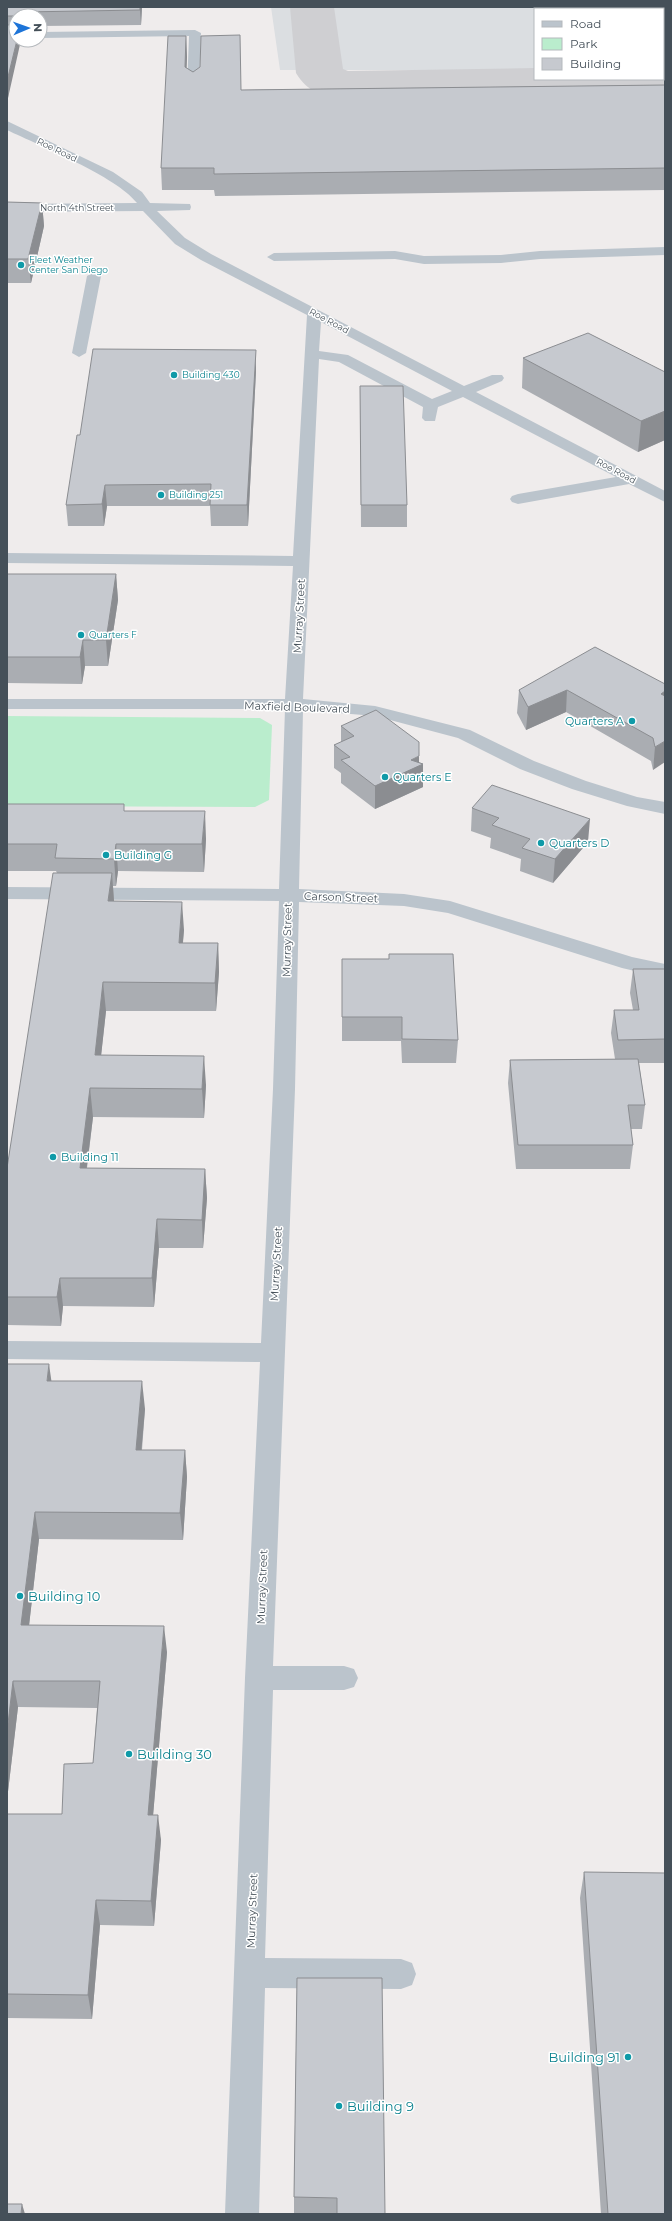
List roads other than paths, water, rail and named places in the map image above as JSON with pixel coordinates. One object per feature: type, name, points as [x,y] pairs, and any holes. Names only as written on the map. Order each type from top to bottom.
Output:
[{"type":"street","points":[[48,35],[195,33],[193,88]]},
{"type":"street","name":"Roe Road","points":[[7,125],[108,175],[137,195],[147,208],[180,241],[206,257],[665,497]]},
{"type":"street","name":"North 4th Street","points":[[7,208],[185,207]]},
{"type":"street","points":[[274,257],[395,255],[424,260],[502,259],[540,255],[665,251]]},
{"type":"street","points":[[79,354],[94,276]]},
{"type":"street","name":"Murray Street","points":[[242,2214],[258,1678],[284,1089],[294,704],[314,314]]},
{"type":"street","points":[[313,352],[340,343],[367,342]]},
{"type":"street","points":[[313,352],[343,358],[431,412],[466,392],[497,378]]},
{"type":"street","points":[[518,499],[633,479]]},
{"type":"street","points":[[7,558],[144,558],[302,561]]},
{"type":"street","name":"Maxfield Boulevard","points":[[7,704],[294,704],[375,711],[434,725],[464,734],[527,765],[579,785],[634,802],[665,808]]},
{"type":"street","name":"Carson Street","points":[[7,893],[288,895],[404,900],[450,907],[629,963],[665,971]]},
{"type":"street","points":[[7,1350],[272,1353]]},
{"type":"street","points":[[258,1678],[344,1678]]},
{"type":"street","points":[[250,1973],[401,1974]]},
{"type":"place","name":"Fleet Weather Center San Diego","points":[[21,265]]},
{"type":"place","name":"Building 430","points":[[174,375]]},
{"type":"place","name":"Building 251","points":[[161,495]]},
{"type":"place","name":"Quarters F","points":[[81,635]]},
{"type":"place","name":"Quarters A","points":[[632,721]]},
{"type":"place","name":"Quarters E","points":[[385,777]]},
{"type":"place","name":"Quarters D","points":[[541,843]]},
{"type":"place","name":"Building G","points":[[106,855]]},
{"type":"place","name":"Building 11","points":[[53,1157]]},
{"type":"place","name":"Building 10","points":[[20,1596]]},
{"type":"place","name":"Building 30","points":[[129,1754]]},
{"type":"place","name":"Building 91","points":[[628,2057]]},
{"type":"place","name":"Building 9","points":[[339,2106]]}]
